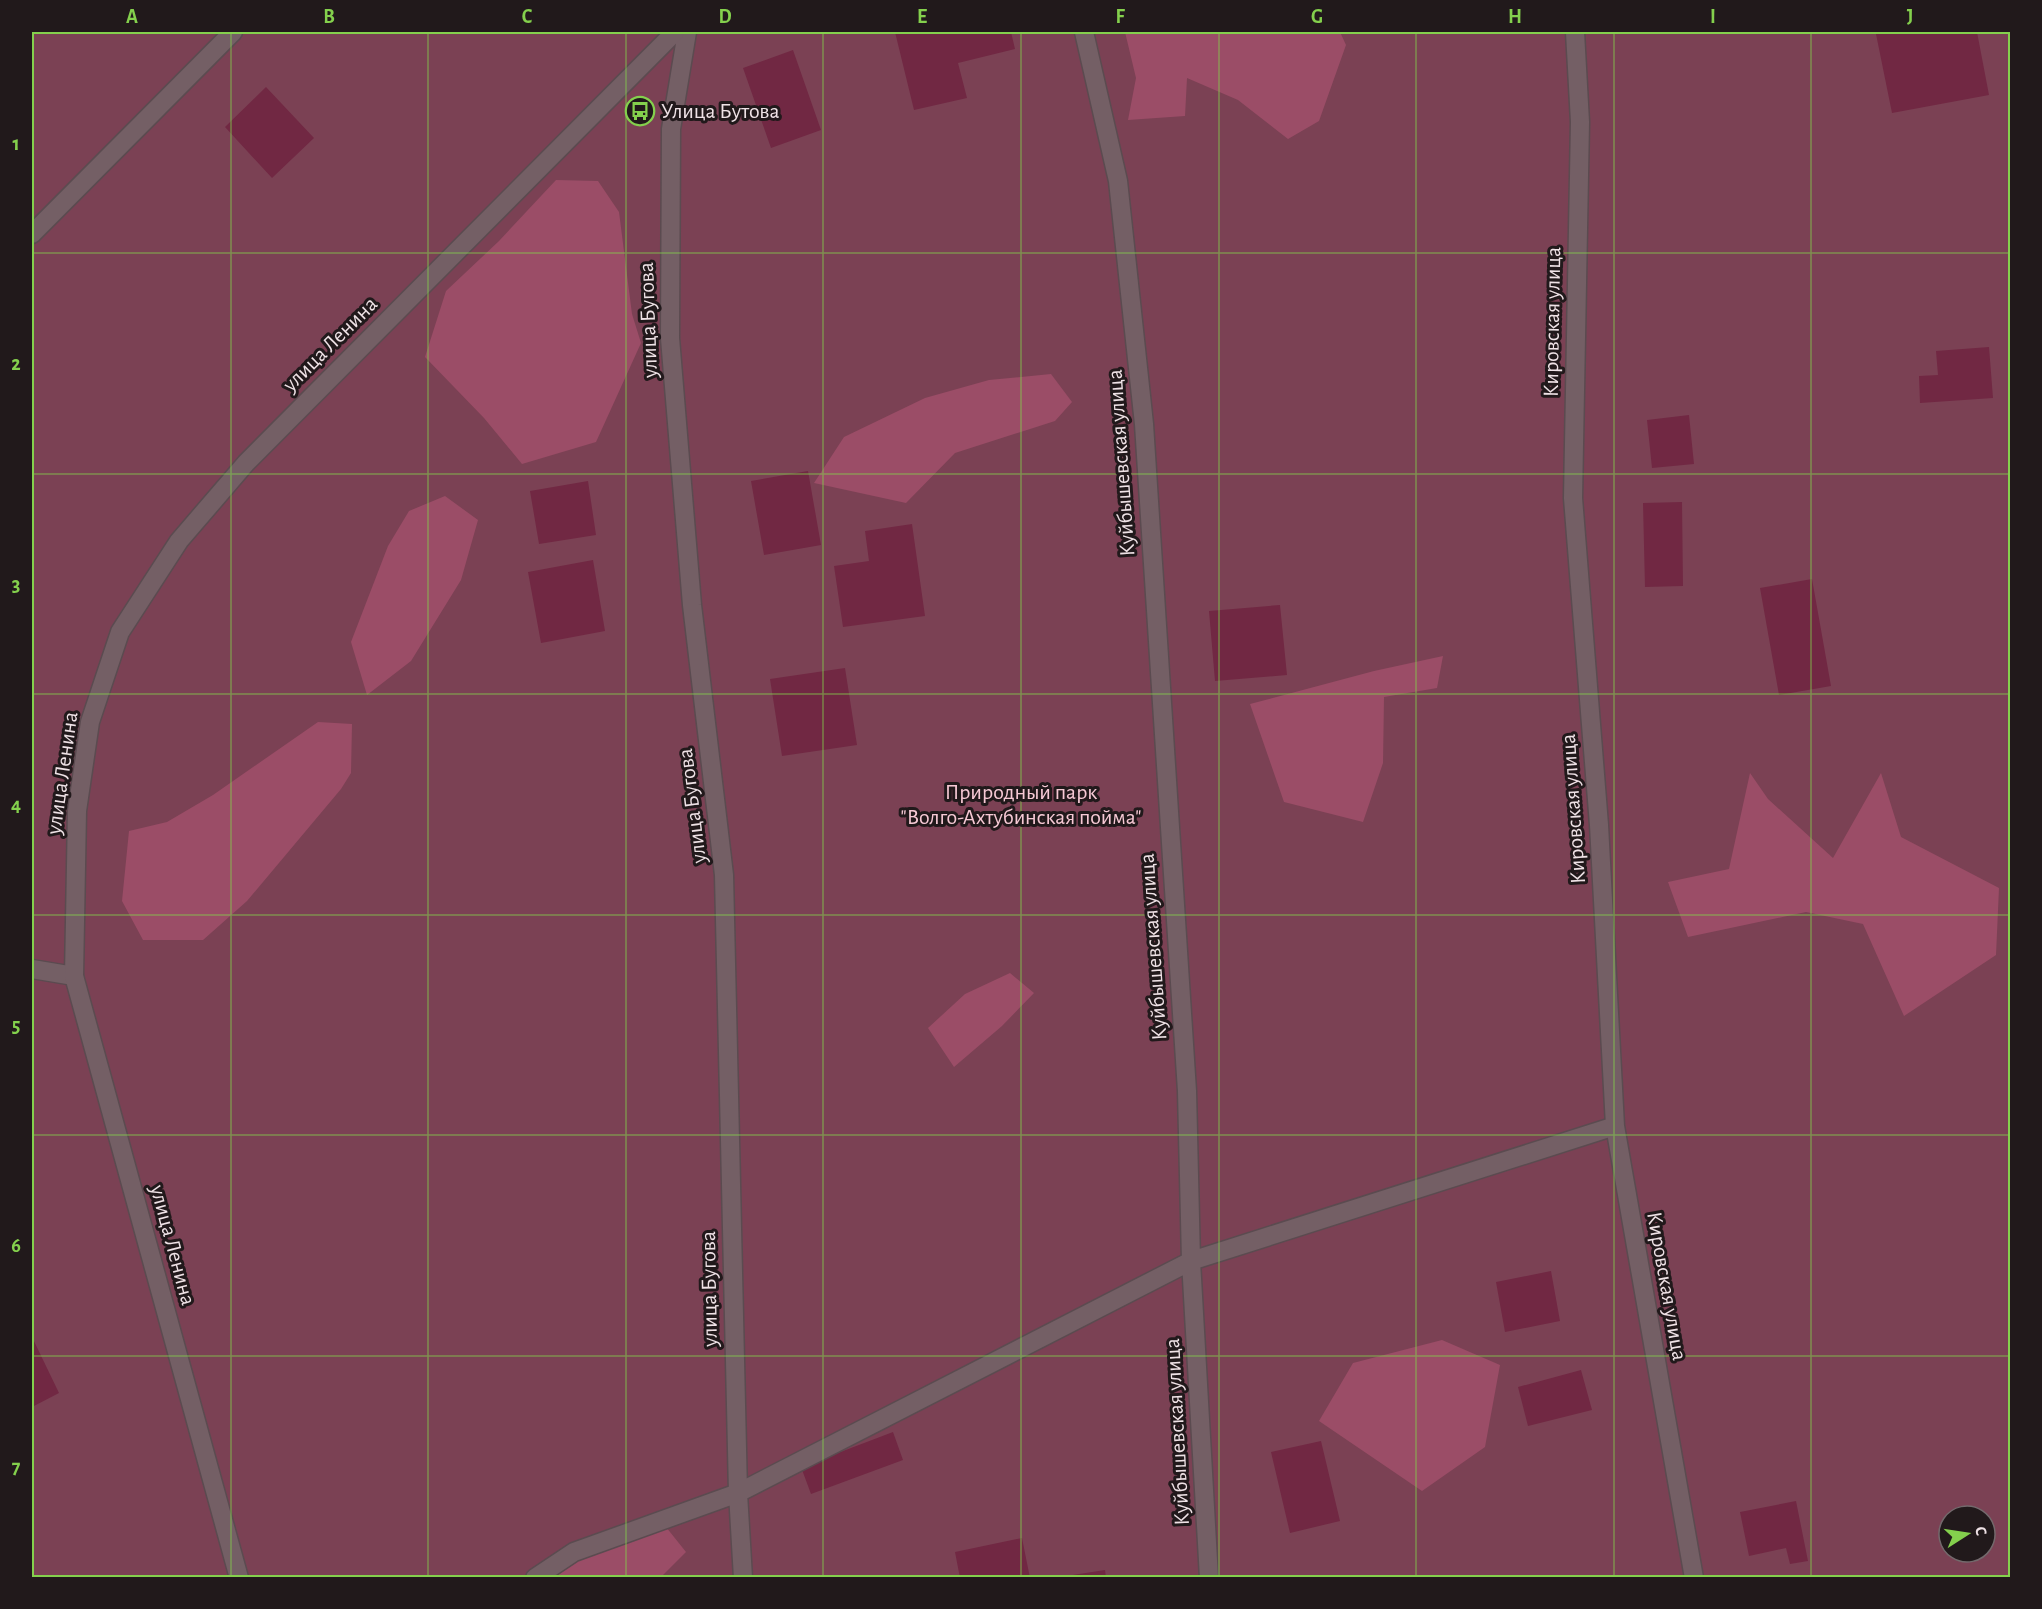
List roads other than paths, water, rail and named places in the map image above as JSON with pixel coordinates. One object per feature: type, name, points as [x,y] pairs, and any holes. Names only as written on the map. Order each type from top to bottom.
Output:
[{"type":"street","points":[[32,234],[233,32]]},
{"type":"street","name":"улица Ленина","points":[[239,1578],[74,976],[77,811],[90,722],[120,632],[180,541],[246,463],[675,32]]},
{"type":"street","name":"улица Бугова","points":[[687,32],[671,129],[670,338],[692,605],[724,875],[738,1493],[743,1578]]},
{"type":"street","name":"Куйбышевская улица","points":[[1083,32],[1118,181],[1144,424],[1187,1091],[1191,1261],[1209,1578]]},
{"type":"street","name":"Кировская улица","points":[[1575,32],[1580,122],[1572,498],[1599,825],[1615,1126],[1694,1578]]},
{"type":"street","points":[[32,969],[74,976]]},
{"type":"street","points":[[535,1578],[574,1552],[738,1493],[1191,1261],[1615,1126]]},
{"type":"place","name":"Улица Бутова","points":[[640,111]]},
{"type":"park label","name":"Природный парк \"Волго-Ахтубинская пойма\"","points":[[1021,804]]}]
